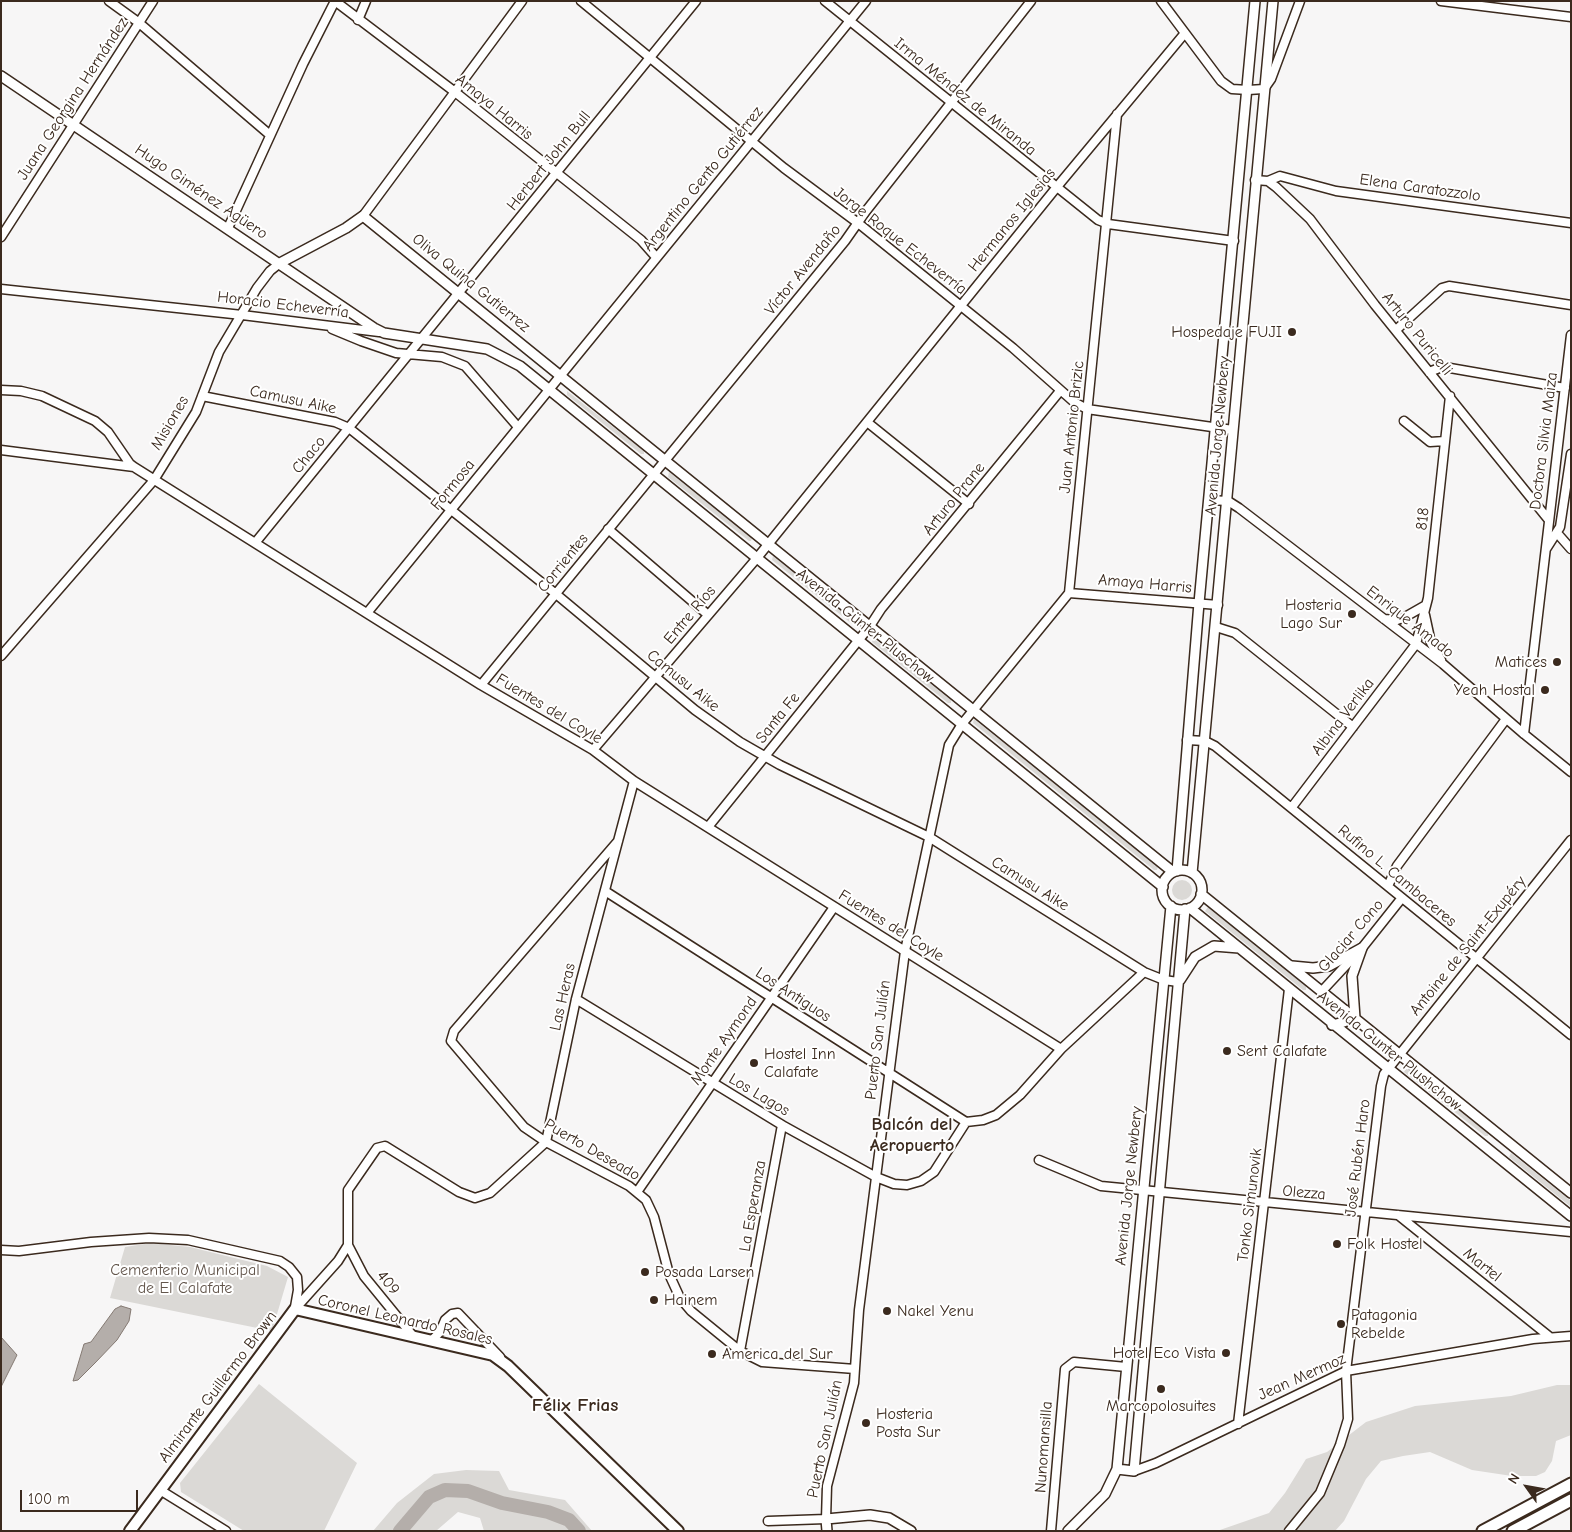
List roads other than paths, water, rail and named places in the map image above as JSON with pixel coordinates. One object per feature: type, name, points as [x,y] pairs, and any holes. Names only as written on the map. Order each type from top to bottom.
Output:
[{"type":"main road","name":"Coronel Leonardo Rosales","points":[[295,1309],[486,1352],[508,1366],[678,1531]]},
{"type":"main road","name":"Almirante Guillermo Brown","points":[[130,1531],[295,1309]]},
{"type":"main road","points":[[1483,1531],[1571,1484]]},
{"type":"main road","points":[[1513,1531],[1571,1500]]},
{"type":"street","points":[[109,1],[138,22],[270,135]]},
{"type":"street","name":"Juana Georgina Hernández","points":[[1,237],[153,1]]},
{"type":"street","points":[[228,228],[303,64],[335,1]]},
{"type":"street","name":"Amaya Harris","points":[[335,1],[455,92],[641,240],[656,257]]},
{"type":"street","points":[[358,20],[366,1]]},
{"type":"street","points":[[363,216],[522,1]]},
{"type":"street","name":"Jorge Roque Echeverría","points":[[581,1],[960,306],[1032,365],[1060,391],[1087,409],[1233,430]]},
{"type":"street","name":"Herbert John Bull","points":[[423,339],[696,1]]},
{"type":"street","name":"Irma Méndez de Miranda","points":[[825,1],[1098,220],[1108,224],[1234,241]]},
{"type":"street","name":"Argentino Gento Gutiérrez","points":[[561,374],[866,1]]},
{"type":"street","name":"Víctor Avendaño","points":[[666,459],[858,223],[950,102],[1031,1]]},
{"type":"street","points":[[1161,1],[1184,34],[1225,85],[1248,90],[1264,89],[1271,79],[1300,4]]},
{"type":"street","name":"Avenida Jorge Newbery","points":[[1175,872],[1255,1]]},
{"type":"street","name":"Avenida Jorge Newbery","points":[[1192,873],[1273,1]]},
{"type":"street","points":[[1441,1],[1504,5],[1571,17]]},
{"type":"street","name":"Hermanos Iglesias","points":[[769,542],[1056,188],[1184,34]]},
{"type":"street","name":"Hugo Giménez Agüero","points":[[1,76],[384,333]]},
{"type":"street","name":"Juan Antonio Brizic","points":[[1069,593],[1108,224],[1117,114]]},
{"type":"street","name":"Elena Caratozzolo","points":[[1268,181],[1280,176],[1336,191],[1571,222]]},
{"type":"street","points":[[1255,180],[1268,181]]},
{"type":"street","name":"Arturo Puricelli","points":[[1268,181],[1310,219],[1429,372],[1548,520]]},
{"type":"street","name":"Misiones","points":[[2,654],[154,480],[196,412],[215,360],[257,288],[270,271],[280,263],[346,228],[363,216]]},
{"type":"street","name":"Oliva Quina Gutierrez","points":[[363,216],[561,374]]},
{"type":"street","points":[[1396,330],[1442,288],[1449,286],[1571,305]]},
{"type":"street","name":"Horacio Echeverría","points":[[1,289],[242,315],[488,348],[500,353],[520,366],[549,389]]},
{"type":"street","points":[[324,326],[383,349],[442,357],[465,366],[518,427]]},
{"type":"street","name":"Doctora Silvia Maiza","points":[[1524,734],[1544,551],[1571,335]]},
{"type":"street","name":"Chaco","points":[[255,543],[423,339]]},
{"type":"street","points":[[1429,372],[1442,367],[1565,388]]},
{"type":"street","name":"Avenida Günter Pluschow","points":[[561,374],[1175,872]]},
{"type":"street","name":"Formosa","points":[[367,613],[561,374]]},
{"type":"street","name":"Avenida Günter Pluschow","points":[[549,389],[1163,887]]},
{"type":"street","points":[[1,390],[20,390],[42,396],[95,421],[108,432],[134,467]]},
{"type":"street","name":"Arturo Prane","points":[[870,626],[881,609],[1060,391]]},
{"type":"street","name":"Camusu Aike","points":[[202,396],[335,422],[349,428],[556,594],[695,710],[764,757],[929,837],[1144,972],[1164,980],[1178,982]]},
{"type":"street","name":"818","points":[[1416,644],[1425,608],[1450,396]]},
{"type":"street","points":[[1404,421],[1430,442],[1445,440]]},
{"type":"street","points":[[867,422],[969,504]]},
{"type":"street","name":"Fuentes del Coyle","points":[[1,450],[134,467],[482,685],[592,750],[634,781],[1061,1049]]},
{"type":"street","name":"Doctora Silvia Maiza","points":[[1544,551],[1558,533],[1568,496],[1571,454]]},
{"type":"street","name":"Corrientes","points":[[482,685],[666,459]]},
{"type":"street","points":[[1551,495],[1568,496]]},
{"type":"street","points":[[1209,500],[1228,501]]},
{"type":"street","name":"Enrique Amado","points":[[1228,501],[1443,664],[1571,772]]},
{"type":"street","points":[[608,529],[707,614]]},
{"type":"street","points":[[1558,533],[1571,549]]},
{"type":"street","name":"Entre Ríos","points":[[592,750],[769,542]]},
{"type":"street","points":[[973,710],[1069,593]]},
{"type":"street","name":"Amaya Harris","points":[[1069,593],[1218,605]]},
{"type":"street","points":[[1383,619],[1397,620],[1425,608],[1431,643],[1443,664]]},
{"type":"street","name":"Santa Fe","points":[[708,827],[870,626]]},
{"type":"street","points":[[1216,627],[1235,634],[1353,727]]},
{"type":"street","name":"Albina Verlika","points":[[1292,807],[1416,644]]},
{"type":"street","name":"Puerto San Julián","points":[[827,1531],[828,1486],[849,1406],[855,1369],[858,1310],[905,951],[949,745],[973,710]]},
{"type":"street","points":[[1388,886],[1397,866],[1506,719]]},
{"type":"street","points":[[1187,740],[1205,741]]},
{"type":"street","name":"Rufino L. Cambaceres","points":[[1205,741],[1215,746],[1292,807],[1388,886],[1401,899],[1571,1035]]},
{"type":"street","name":"Las Heras","points":[[546,1142],[576,999],[634,781]]},
{"type":"street","name":"Antoine de Saint-Exupéry","points":[[1387,1069],[1571,840]]},
{"type":"street","name":"Puerto Deseado","points":[[618,841],[454,1030],[451,1041],[453,1046],[514,1117],[546,1142],[636,1192],[651,1209],[669,1274],[680,1298],[691,1311],[740,1351],[762,1362],[855,1369]]},
{"type":"street","points":[[1175,872],[1192,873],[1200,882],[1201,894],[1198,902],[1188,909],[1171,906],[1164,898],[1163,887],[1168,877],[1175,872]]},
{"type":"street","name":"Los Antiguos","points":[[605,891],[966,1122]]},
{"type":"street","name":"Avenida Gunter Plushchow","points":[[1201,894],[1571,1193]]},
{"type":"street","name":"Glaciar Cono","points":[[1322,991],[1362,948],[1401,899]]},
{"type":"street","name":"Avenida Jorge Newbery","points":[[1117,1469],[1171,906]]},
{"type":"street","name":"Monte Aymond","points":[[636,1192],[834,907]]},
{"type":"street","name":"Avenida Jorge Newbery","points":[[1134,1471],[1178,982],[1188,909]]},
{"type":"street","name":"Avenida Gunter Plushchow","points":[[1188,909],[1571,1216]]},
{"type":"street","points":[[1178,982],[1195,957],[1214,946],[1239,948]]},
{"type":"street","points":[[1290,966],[1313,968],[1329,966],[1362,948]]},
{"type":"street","points":[[1355,1018],[1352,976],[1362,948]]},
{"type":"street","points":[[966,1122],[983,1120],[996,1115],[1020,1095],[1061,1049],[1144,972]]},
{"type":"street","name":"Tonko Simunovik","points":[[1238,1424],[1289,989]]},
{"type":"street","points":[[1310,1006],[1309,1002],[1313,994],[1322,991]]},
{"type":"street","name":"Los Lagos","points":[[576,999],[782,1125],[894,1184],[907,1185],[921,1181],[934,1172],[966,1122]]},
{"type":"street","points":[[1332,1025],[1344,1022],[1345,1010]]},
{"type":"street","name":"José Rubén Haro","points":[[1289,1531],[1320,1493],[1343,1437],[1349,1411],[1346,1371],[1381,1086],[1387,1069]]},
{"type":"street","name":"La Esperanza","points":[[740,1351],[782,1125]]},
{"type":"street","points":[[1493,1154],[1505,1140]]},
{"type":"street","points":[[295,1309],[338,1261],[348,1245],[348,1190],[377,1148],[385,1146],[459,1192],[475,1198],[484,1196],[546,1142]]},
{"type":"street","name":"Olezza","points":[[1039,1160],[1101,1186],[1571,1232]]},
{"type":"street","name":"Martel","points":[[1398,1215],[1550,1337]]},
{"type":"street","points":[[1,1250],[20,1252],[91,1242],[149,1238],[188,1240],[285,1264],[297,1277],[298,1290],[295,1309]]},
{"type":"street","name":"409","points":[[348,1245],[364,1276],[413,1336]]},
{"type":"street","points":[[432,1340],[440,1332],[446,1320],[452,1314],[458,1313],[508,1366]]},
{"type":"street","points":[[1130,1328],[1147,1329]]},
{"type":"street","name":"Jean Mermoz","points":[[1117,1469],[1134,1471],[1156,1463],[1346,1371],[1550,1337],[1571,1336]]},
{"type":"street","name":"Nunomansilla","points":[[1051,1531],[1062,1379],[1067,1366],[1078,1362],[1126,1367]]},
{"type":"street","points":[[1068,1531],[1105,1494],[1117,1469]]},
{"type":"street","points":[[160,1490],[226,1531]]},
{"type":"street","points":[[768,1521],[879,1516],[889,1518],[910,1531]]},
{"type":"waterway","points":[[400,1531],[429,1497],[445,1490],[468,1491],[502,1503],[548,1512],[569,1520],[579,1531]]},
{"type":"place","name":"Hospedaje FUJI","points":[[1292,332]]},
{"type":"place","name":"Hosteria Lago Sur","points":[[1352,614]]},
{"type":"place","name":"Matices","points":[[1557,662]]},
{"type":"place","name":"Yeah Hostal","points":[[1545,690]]},
{"type":"place","name":"Sent Calafate","points":[[1227,1051]]},
{"type":"place","name":"Hostel Inn Calafate","points":[[754,1063]]},
{"type":"place","name":"Folk Hostel","points":[[1337,1244]]},
{"type":"place","name":"Posada Larsen","points":[[645,1272]]},
{"type":"place","name":"Hainem","points":[[654,1300]]},
{"type":"place","name":"Nakel Yenu","points":[[887,1311]]},
{"type":"place","name":"Patagonia Rebelde","points":[[1341,1324]]},
{"type":"place","name":"Hotel Eco Vista","points":[[1226,1353]]},
{"type":"place","name":"America del Sur","points":[[712,1354]]},
{"type":"place","name":"Marcopolosuites","points":[[1161,1389]]},
{"type":"place","name":"Hosteria Posta Sur","points":[[866,1423]]},
{"type":"district","name":"Balcón del Aeropuerto","points":[[912,1135]]},
{"type":"district","name":"Félix Frias","points":[[575,1406]]},
{"type":"park label","name":"Cementerio Municipal de El Calafate","points":[[185,1279]]}]
